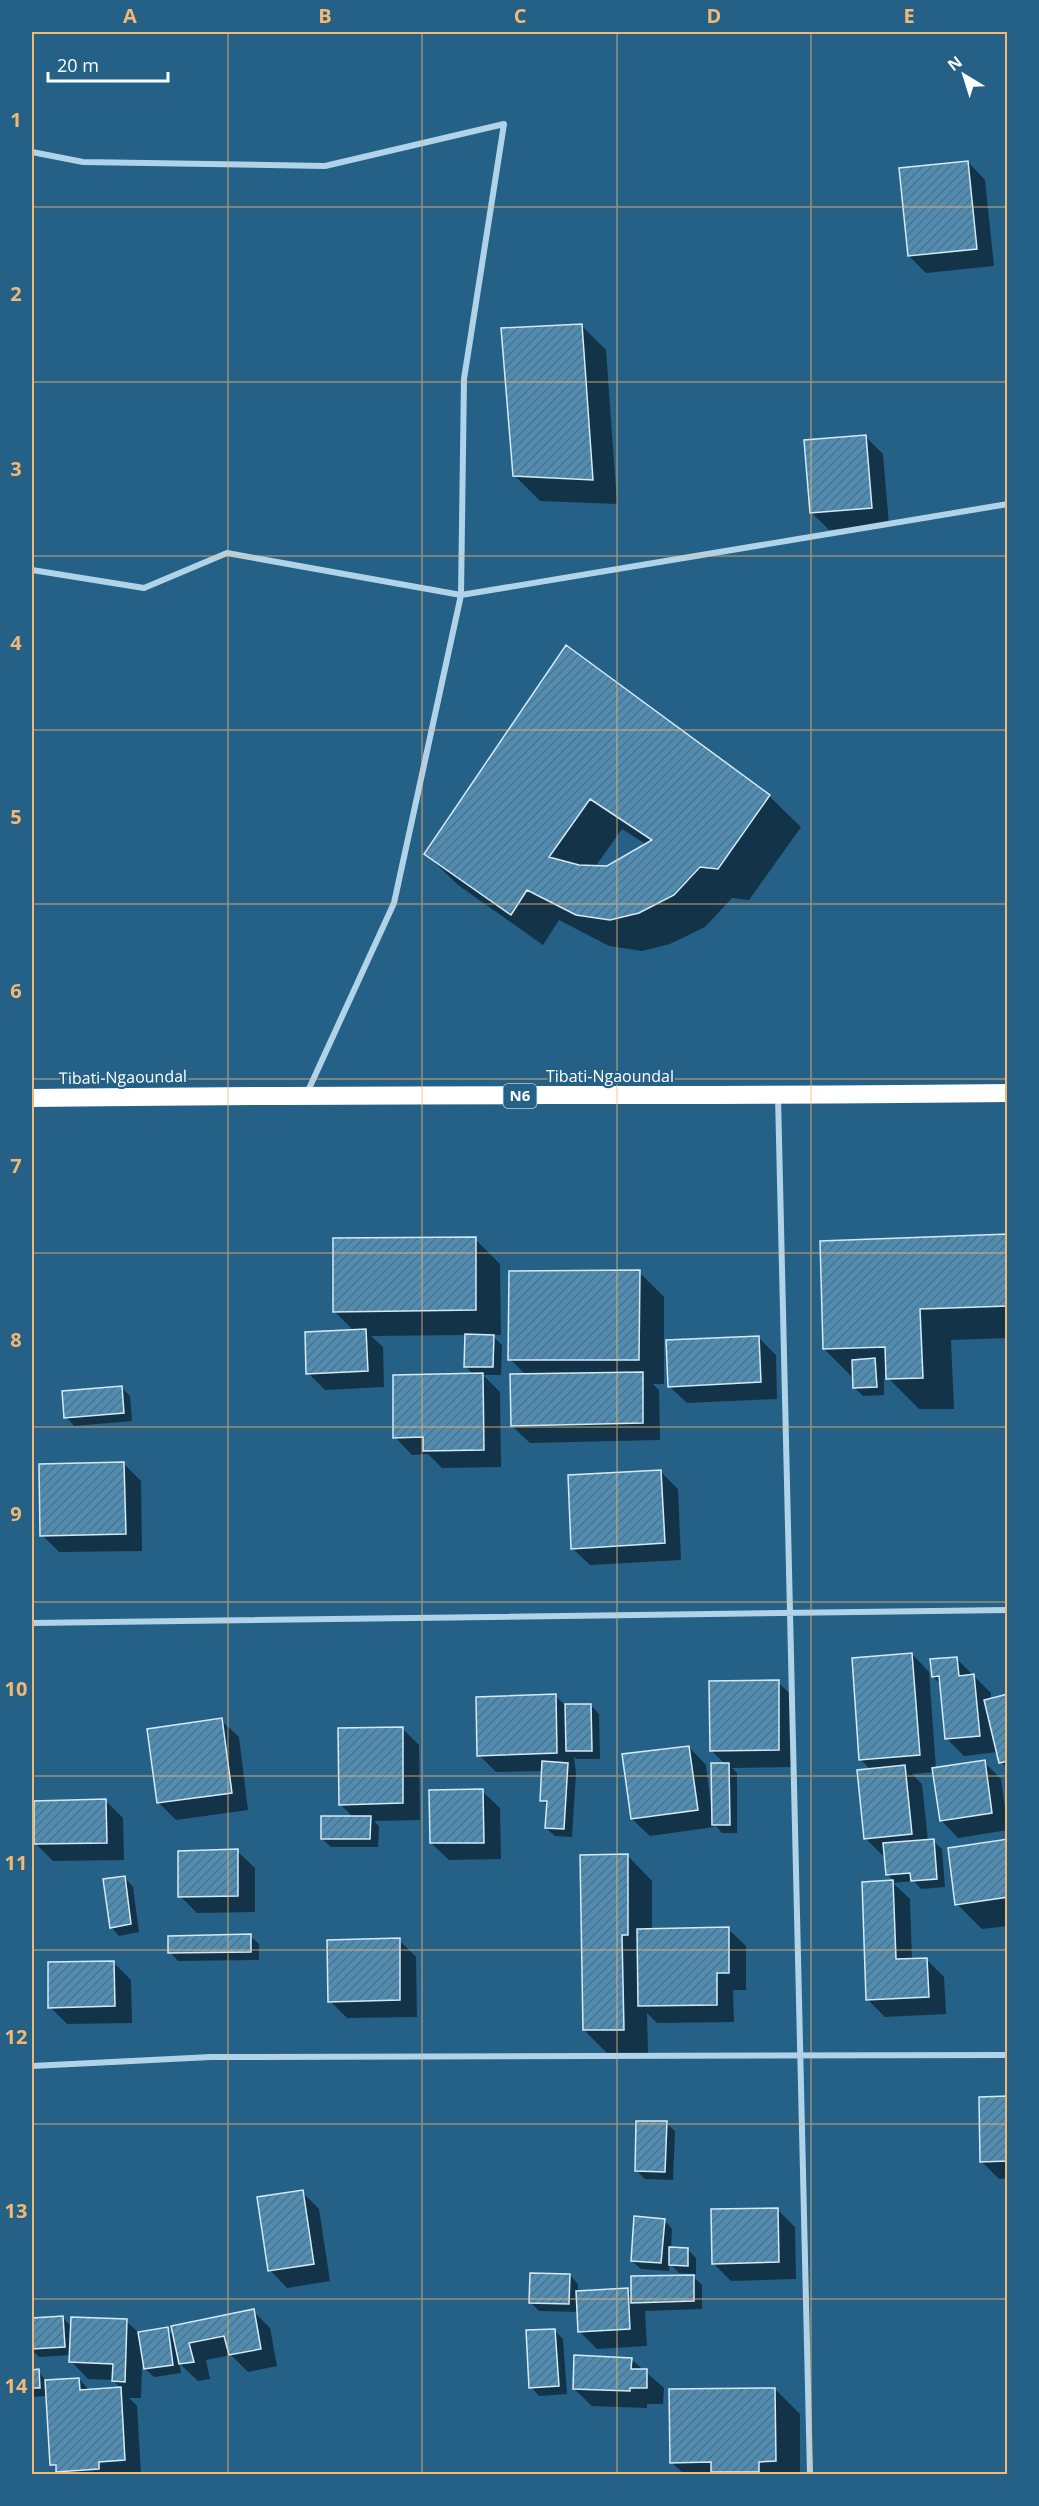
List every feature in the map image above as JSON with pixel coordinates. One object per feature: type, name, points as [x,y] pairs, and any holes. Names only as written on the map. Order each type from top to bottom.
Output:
[{"type":"highway","name":"Tibati-Ngaoundal","points":[[32,1098],[778,1096],[1008,1093]]},
{"type":"street","points":[[32,152],[83,162],[325,166],[504,124],[464,379],[460,596],[394,903],[305,1096]]},
{"type":"street","points":[[32,570],[144,588],[227,553],[460,596],[1008,504]]},
{"type":"street","points":[[778,1096],[810,2475]]},
{"type":"street","points":[[32,1623],[1008,1610]]},
{"type":"street","points":[[32,2066],[211,2057],[1008,2055]]},
{"type":"building","points":[[968,161],[977,249],[908,256],[899,168]]},
{"type":"building","points":[[582,324],[593,480],[513,476],[501,328]]},
{"type":"building","points":[[866,435],[872,508],[810,513],[804,440]]},
{"type":"building","points":[[566,645],[770,795],[718,869],[700,867],[674,895],[639,913],[610,920],[576,915],[527,890],[511,915],[424,854]],"holes":[[[590,799],[652,840],[607,866],[579,865],[549,857]]]},
{"type":"building","points":[[1008,1234],[1008,1306],[920,1309],[923,1378],[886,1379],[885,1347],[823,1349],[820,1241]]},
{"type":"building","points":[[476,1237],[476,1310],[333,1312],[333,1238]]},
{"type":"building","points":[[640,1270],[639,1360],[508,1360],[509,1271]]},
{"type":"building","points":[[366,1329],[368,1371],[306,1374],[305,1332]]},
{"type":"building","points":[[465,1334],[494,1335],[493,1367],[464,1367]]},
{"type":"building","points":[[759,1336],[761,1382],[668,1387],[666,1340]]},
{"type":"building","points":[[875,1358],[877,1387],[853,1388],[852,1360]]},
{"type":"building","points":[[643,1372],[643,1423],[511,1426],[510,1374]]},
{"type":"building","points":[[483,1373],[484,1450],[423,1451],[423,1437],[393,1438],[393,1375]]},
{"type":"building","points":[[122,1386],[124,1413],[64,1418],[62,1391]]},
{"type":"building","points":[[124,1462],[126,1534],[40,1536],[39,1464]]},
{"type":"building","points":[[661,1470],[665,1543],[571,1549],[568,1475]]},
{"type":"building","points":[[912,1653],[920,1755],[859,1760],[852,1658]]},
{"type":"building","points":[[957,1657],[959,1676],[974,1674],[980,1736],[945,1739],[939,1676],[932,1677],[930,1659]]},
{"type":"building","points":[[779,1680],[779,1750],[710,1751],[709,1681]]},
{"type":"building","points":[[556,1694],[557,1753],[477,1756],[476,1697]]},
{"type":"building","points":[[1008,1694],[1008,1761],[999,1763],[984,1700]]},
{"type":"building","points":[[565,1704],[591,1704],[592,1751],[566,1751]]},
{"type":"building","points":[[222,1718],[232,1793],[157,1803],[147,1729]]},
{"type":"building","points":[[403,1727],[403,1803],[339,1805],[338,1728]]},
{"type":"building","points":[[689,1746],[698,1810],[631,1819],[622,1754]]},
{"type":"building","points":[[985,1760],[992,1813],[940,1821],[932,1768]]},
{"type":"building","points":[[542,1761],[568,1763],[564,1829],[545,1828],[547,1801],[540,1801]]},
{"type":"building","points":[[711,1763],[729,1763],[730,1825],[712,1825]]},
{"type":"building","points":[[905,1765],[912,1834],[864,1839],[857,1770]]},
{"type":"building","points":[[483,1789],[484,1843],[430,1843],[429,1790]]},
{"type":"building","points":[[106,1799],[107,1843],[34,1844],[34,1801]]},
{"type":"building","points":[[321,1816],[371,1816],[370,1839],[321,1839]]},
{"type":"building","points":[[934,1839],[937,1879],[911,1881],[910,1873],[886,1875],[883,1843]]},
{"type":"building","points":[[1008,1839],[1008,1897],[955,1905],[948,1848]]},
{"type":"building","points":[[238,1849],[238,1896],[178,1897],[178,1851]]},
{"type":"building","points":[[628,1854],[628,1935],[622,1935],[624,2030],[583,2030],[580,1855]]},
{"type":"building","points":[[125,1876],[131,1924],[110,1928],[103,1879]]},
{"type":"building","points":[[893,1880],[896,1959],[927,1958],[929,1997],[866,2000],[862,1882]]},
{"type":"building","points":[[729,1927],[729,1973],[717,1973],[717,2005],[638,2006],[637,1929]]},
{"type":"building","points":[[251,1934],[251,1952],[168,1953],[168,1936]]},
{"type":"building","points":[[400,1938],[400,2000],[328,2002],[327,1940]]},
{"type":"building","points":[[114,1961],[115,2006],[48,2008],[48,1962]]},
{"type":"building","points":[[1008,2096],[1008,2161],[980,2162],[979,2097]]},
{"type":"building","points":[[636,2121],[667,2121],[665,2172],[635,2171]]},
{"type":"building","points":[[303,2190],[314,2264],[268,2271],[257,2197]]},
{"type":"building","points":[[778,2208],[779,2262],[712,2264],[711,2209]]},
{"type":"building","points":[[634,2216],[665,2219],[661,2263],[631,2261]]},
{"type":"building","points":[[669,2247],[688,2248],[688,2266],[669,2265]]},
{"type":"building","points":[[530,2273],[570,2274],[569,2304],[529,2303]]},
{"type":"building","points":[[694,2275],[694,2301],[631,2303],[631,2276]]},
{"type":"building","points":[[628,2288],[630,2329],[578,2332],[576,2291]]},
{"type":"building","points":[[254,2309],[261,2349],[229,2355],[224,2336],[189,2343],[194,2362],[179,2364],[171,2326]]},
{"type":"building","points":[[63,2316],[65,2347],[32,2349],[32,2318]]},
{"type":"building","points":[[71,2317],[127,2319],[125,2382],[112,2381],[113,2364],[69,2362]]},
{"type":"building","points":[[168,2327],[173,2365],[144,2369],[138,2332]]},
{"type":"building","points":[[555,2329],[559,2386],[529,2388],[526,2330]]},
{"type":"building","points":[[574,2355],[632,2358],[631,2369],[647,2369],[647,2388],[630,2388],[630,2391],[573,2389]]},
{"type":"building","points":[[39,2369],[40,2388],[32,2388],[32,2370]]},
{"type":"building","points":[[79,2378],[80,2390],[121,2387],[125,2460],[99,2462],[99,2469],[56,2472],[56,2465],[50,2465],[45,2380]]},
{"type":"building","points":[[775,2388],[776,2461],[759,2462],[759,2472],[711,2472],[711,2462],[670,2463],[669,2389]]}]
